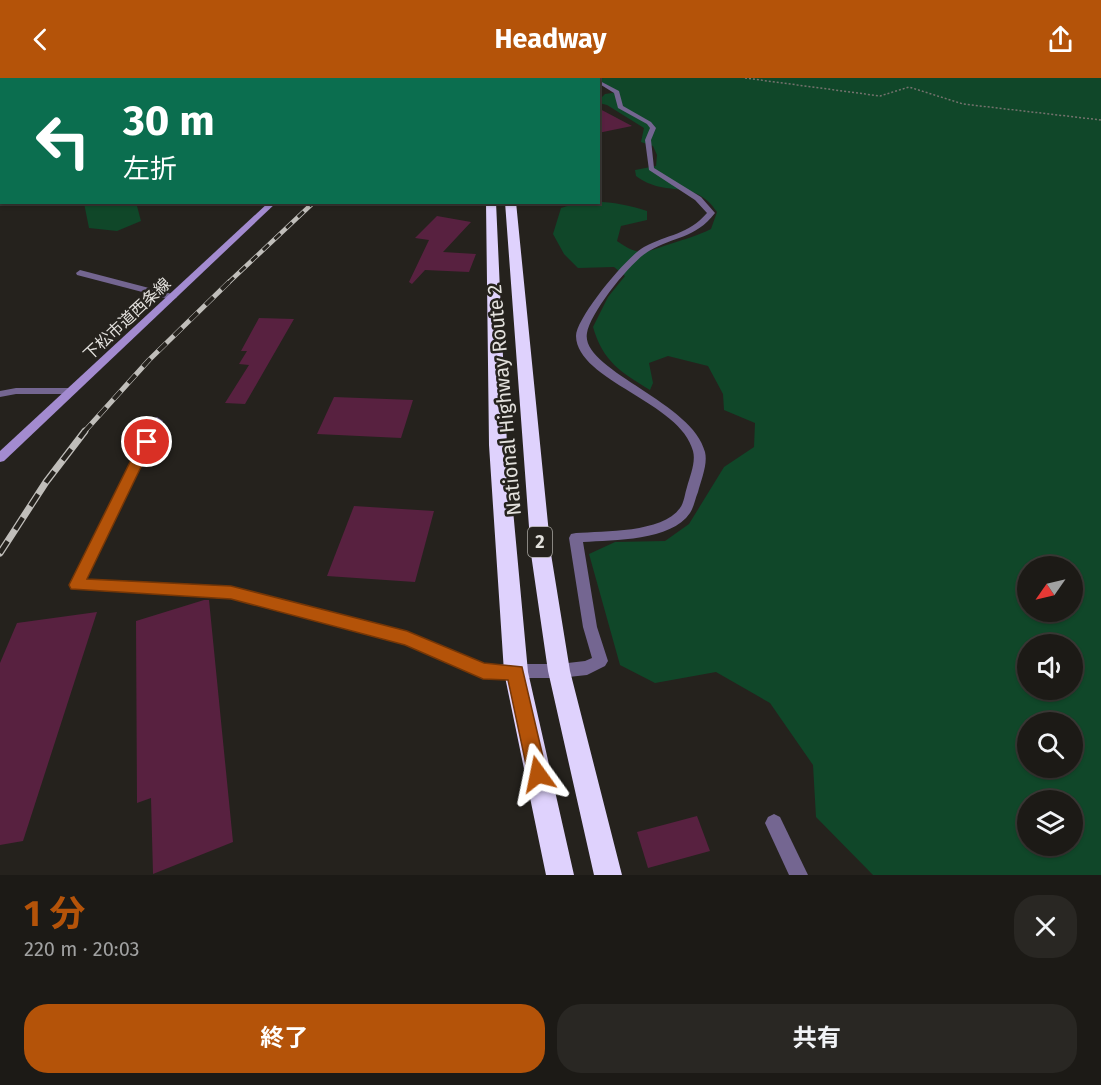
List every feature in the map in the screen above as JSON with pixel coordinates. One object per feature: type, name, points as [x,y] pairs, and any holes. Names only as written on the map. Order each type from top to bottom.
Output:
[{"type":"highway","name":"National Highway Route 2","points":[[491,204],[498,445],[516,672],[560,875]]},
{"type":"highway","name":"National Highway Route 2","points":[[510,204],[541,554],[558,671],[608,875]]},
{"type":"street","points":[[157,421],[77,585],[231,592],[407,638],[483,671],[558,671],[587,668],[600,661],[590,627],[576,538],[664,527],[684,512],[700,464],[698,448],[686,428],[660,405],[609,372],[585,351],[581,336],[590,312],[638,254],[691,233],[704,224],[711,213],[697,197],[660,177],[651,169],[648,140],[653,128],[650,123],[620,107],[617,92],[600,81]]},
{"type":"street","name":"下松市道西条線","points":[[0,458],[272,204]]},
{"type":"street","points":[[80,273],[173,297]]},
{"type":"street","points":[[0,394],[16,391],[70,391]]},
{"type":"street","points":[[774,823],[799,875]]},
{"type":"path","points":[[745,78],[880,96],[909,87],[963,104],[1101,120]]},
{"type":"green space","points":[[600,78],[1101,78],[1101,875],[873,875],[816,817],[813,765],[770,703],[716,672],[655,683],[620,665],[589,554],[615,542],[665,541],[689,524],[724,467],[754,447],[755,423],[724,410],[723,394],[708,366],[668,356],[649,363],[653,383],[650,390],[614,365],[602,349],[593,327],[608,297],[625,276],[614,267],[578,268],[564,254],[553,234],[561,208],[577,204],[600,204],[600,202],[626,205],[647,211],[647,220],[621,226],[617,241],[638,252],[655,249],[711,229],[717,212],[708,201],[689,191],[647,183],[636,176],[635,170],[656,166],[657,155],[653,146],[641,142],[644,128],[607,105],[600,103],[600,99],[605,94],[619,92],[600,84]]},
{"type":"green space","points":[[84,204],[144,204],[137,206],[141,221],[117,231],[89,228]]},
{"type":"building","points":[[600,109],[632,126],[600,133]]},
{"type":"building","points":[[437,216],[471,222],[443,252],[476,254],[469,272],[425,270],[412,284],[409,282],[429,240],[415,238]]},
{"type":"building","points":[[259,318],[294,319],[245,404],[225,403],[249,365],[239,364],[247,351],[241,351]]},
{"type":"building","points":[[334,397],[413,400],[401,438],[317,434]]},
{"type":"building","points":[[354,506],[434,511],[415,582],[327,576]]},
{"type":"building","points":[[209,600],[233,842],[153,874],[151,798],[137,803],[136,621]]},
{"type":"building","points":[[97,612],[23,841],[0,845],[0,663],[17,623]]},
{"type":"building","points":[[697,816],[710,851],[648,868],[637,832]]},
{"type":"railway","points":[[228,283],[312,204]]},
{"type":"railway","points":[[84,432],[149,360],[229,282]]},
{"type":"railway","points":[[0,553],[46,482],[85,431]]},
{"type":"route","points":[[147,442],[77,585],[231,592],[407,638],[483,671],[516,672],[538,774]]}]
